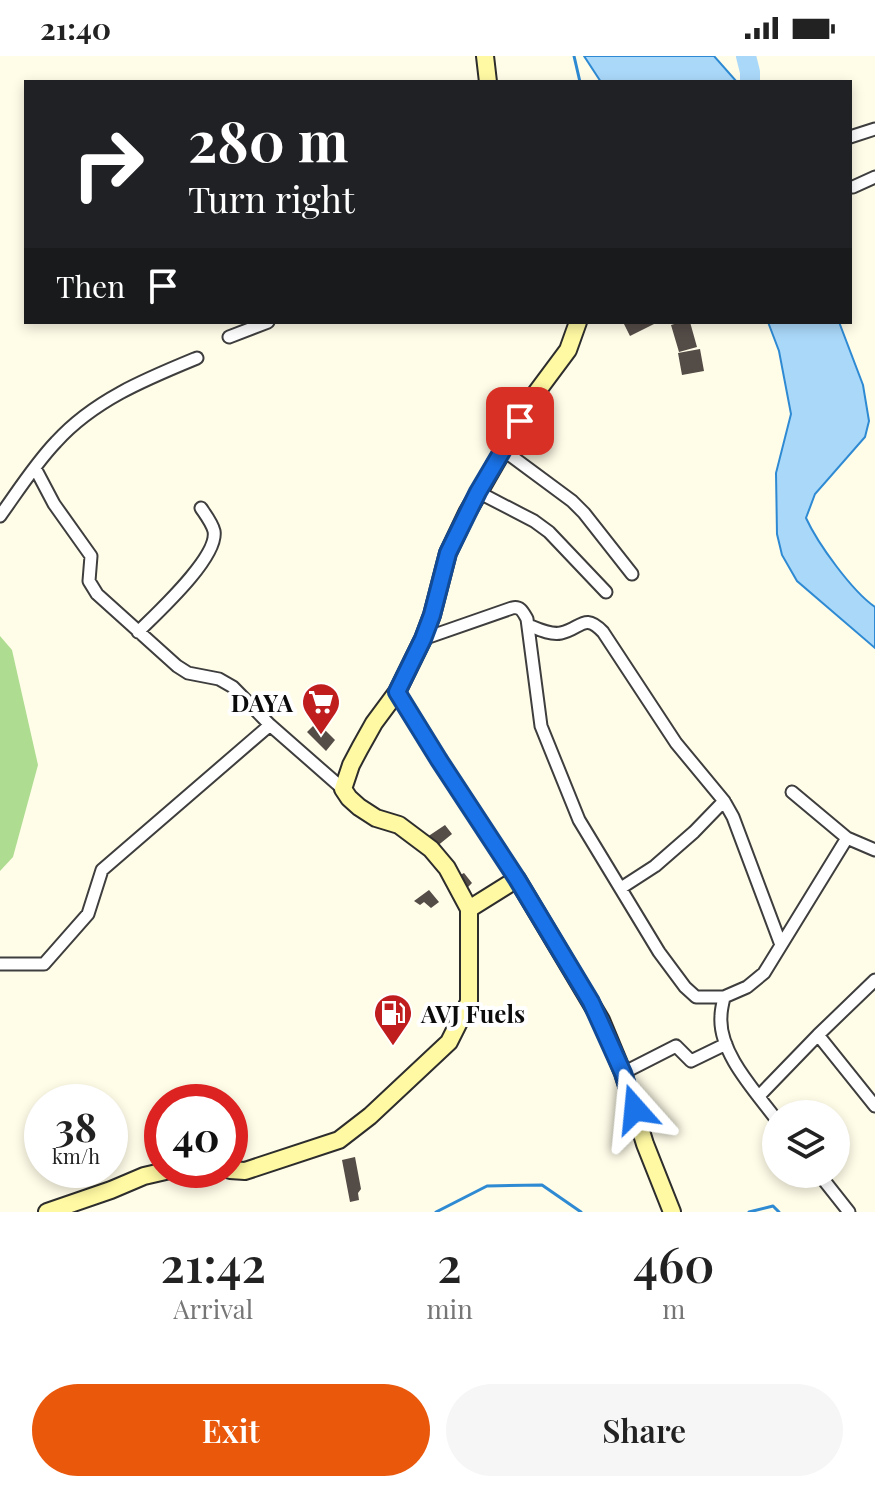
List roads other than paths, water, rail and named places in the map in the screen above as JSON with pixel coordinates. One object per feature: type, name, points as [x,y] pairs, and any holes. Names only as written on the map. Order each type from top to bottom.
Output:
[{"type":"main road","points":[[485,56],[488,80]]},
{"type":"main road","points":[[248,1170],[339,1140],[370,1116],[449,1042],[469,1002],[469,909],[447,868],[431,849],[399,825],[376,818],[359,807],[343,789],[360,748],[397,692],[423,639],[448,553],[478,492],[536,393],[568,350],[577,324]]},
{"type":"main road","points":[[469,909],[517,879],[591,1002],[623,1073],[645,1144],[672,1212]]},
{"type":"main road","points":[[47,1212],[68,1208],[144,1176]]},
{"type":"street","points":[[852,136],[875,129]]},
{"type":"street","points":[[853,187],[875,177]]},
{"type":"street","points":[[229,337],[263,324]]},
{"type":"street","points":[[0,516],[55,443],[75,423],[114,395],[197,358]]},
{"type":"street","points":[[503,450],[572,501],[632,574]]},
{"type":"street","points":[[35,468],[54,504],[91,556],[89,581],[97,594],[177,666],[188,673],[219,679],[233,687],[270,725],[343,789]]},
{"type":"street","points":[[478,492],[549,532],[606,592]]},
{"type":"street","points":[[138,632],[201,564],[213,544],[214,530],[201,508]]},
{"type":"street","points":[[423,639],[517,607],[524,614],[541,726],[579,820],[659,952],[696,997],[724,997],[747,987],[764,973],[847,838]]},
{"type":"street","points":[[528,625],[550,633],[561,633],[585,621],[595,623],[676,743],[724,801],[743,838],[781,945]]},
{"type":"street","points":[[397,692],[517,879]]},
{"type":"street","points":[[0,964],[44,964],[88,914],[102,870],[270,725]]},
{"type":"street","points":[[792,792],[847,838],[875,850]]},
{"type":"street","points":[[621,888],[655,866],[724,801]]},
{"type":"street","points":[[759,1096],[818,1035],[873,986]]},
{"type":"street","points":[[724,997],[720,1017],[723,1038],[740,1072],[762,1100]]},
{"type":"street","points":[[818,1035],[875,1106]]},
{"type":"street","points":[[623,1073],[676,1046],[691,1061],[726,1044]]},
{"type":"street","points":[[830,1188],[849,1212]]},
{"type":"water","points":[[584,56],[714,56],[735,80],[600,80]]},
{"type":"water","points":[[769,324],[840,324],[863,385],[869,421],[865,437],[815,494],[806,518],[836,566],[875,607],[875,648],[797,581],[782,555],[777,534],[776,473],[791,414],[779,351]]},
{"type":"waterway","points":[[574,56],[580,80]]},
{"type":"waterway","points":[[746,56],[750,80]]},
{"type":"waterway","points":[[436,1212],[487,1186],[542,1185],[581,1212]]},
{"type":"waterway","points":[[749,1212],[773,1206],[779,1212]]},
{"type":"place","name":"DAYA","points":[[321,736]]},
{"type":"place","name":"AVJ Fuels","points":[[393,1047]]}]
